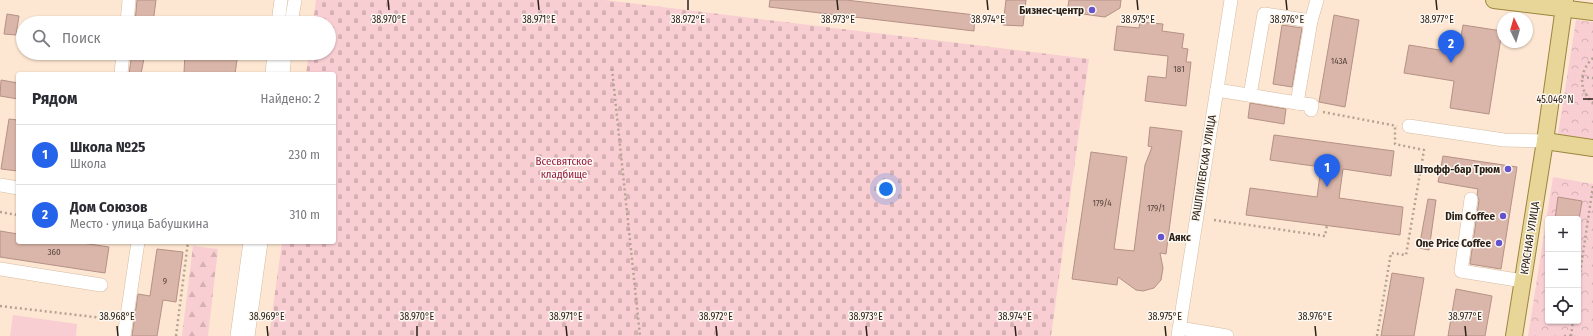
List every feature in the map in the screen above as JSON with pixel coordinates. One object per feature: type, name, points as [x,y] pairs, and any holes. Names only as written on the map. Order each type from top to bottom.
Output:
[{"type":"main road","points":[[1494,0],[1564,4],[1593,12]]},
{"type":"main road","name":"КРАСНАЯ УЛИЦА","points":[[1514,336],[1545,141],[1564,4]]},
{"type":"main road","points":[[1545,141],[1593,148]]},
{"type":"street","points":[[128,16],[129,0]]},
{"type":"street","points":[[279,16],[281,0]]},
{"type":"street","points":[[292,16],[295,0]]},
{"type":"street","name":"РАШПИЛЕВСКАЯ УЛИЦА","points":[[1178,332],[1231,0]]},
{"type":"street","points":[[1297,103],[1311,21],[1317,0]]},
{"type":"street","points":[[1250,95],[1264,14],[1311,21]]},
{"type":"street","points":[[121,72],[123,60]]},
{"type":"street","points":[[272,72],[273,60]]},
{"type":"street","points":[[283,72],[285,60]]},
{"type":"street","points":[[1217,90],[1312,105],[1311,110]]},
{"type":"street","points":[[1409,126],[1504,140],[1545,141]]},
{"type":"street","points":[[0,185],[16,188]]},
{"type":"street","points":[[1472,199],[1461,271],[1522,285]]},
{"type":"street","points":[[124,336],[138,244]]},
{"type":"street","points":[[237,336],[250,244]]},
{"type":"street","points":[[248,336],[261,244]]},
{"type":"street","points":[[0,269],[101,285]]},
{"type":"street","points":[[1457,278],[1522,285]]},
{"type":"street","points":[[1178,332],[1227,336]]},
{"type":"path","points":[[1593,58],[1587,64],[1582,77],[1583,91],[1587,98],[1593,103]]},
{"type":"path","points":[[612,69],[640,336]]},
{"type":"path","points":[[1582,77],[1593,78]]},
{"type":"path","points":[[1311,110],[1395,126],[1409,126]]},
{"type":"path","points":[[1377,336],[1391,253],[1406,256],[1424,150],[1395,144],[1395,126]]},
{"type":"path","points":[[1581,267],[1593,186]]},
{"type":"path","points":[[0,212],[16,215]]},
{"type":"path","points":[[1214,220],[1325,236],[1327,225]]},
{"type":"path","points":[[176,336],[188,244]]},
{"type":"path","points":[[0,306],[103,318]]},
{"type":"path","points":[[1564,336],[1571,336],[1573,324]]},
{"type":"green space","name":"Всесвятское кладбище","points":[[316,0],[605,0],[1089,59],[1051,336],[269,336],[282,244],[336,244],[336,72],[306,72],[308,60],[336,60],[336,16],[314,16]]},
{"type":"green space","points":[[1576,20],[1593,22],[1593,139],[1558,134]]},
{"type":"green space","points":[[1553,177],[1593,184],[1593,336],[1528,336],[1545,228],[1545,324],[1581,324],[1581,216],[1547,216]]},
{"type":"green space","points":[[193,246],[218,249],[208,336],[182,336]]},
{"type":"green space","points":[[13,315],[77,324],[76,336],[10,336]]},
{"type":"building","points":[[137,0],[156,0],[154,16],[136,16]]},
{"type":"building","points":[[770,0],[846,0],[975,15],[974,31],[769,7]]},
{"type":"building","points":[[1006,0],[1026,0],[1023,26],[1003,25]]},
{"type":"building","name":"Бизнес-центр","points":[[1069,0],[1121,0],[1120,8],[1105,17],[1067,12]]},
{"type":"building","points":[[7,14],[19,16],[16,16],[16,35],[4,34]]},
{"type":"building","points":[[1334,15],[1359,20],[1345,107],[1319,102]]},
{"type":"building","points":[[1140,22],[1163,24],[1162,31],[1184,34],[1182,48],[1188,49],[1186,62],[1191,62],[1186,106],[1145,101],[1148,76],[1166,78],[1168,56],[1114,50],[1117,26],[1139,28]]},
{"type":"building","points":[[1282,25],[1302,28],[1292,87],[1273,84]]},
{"type":"building","points":[[1463,25],[1497,30],[1497,48],[1499,48],[1489,114],[1450,108],[1454,81],[1404,73],[1409,45],[1458,53]]},
{"type":"building","points":[[131,60],[144,60],[141,72],[129,72]]},
{"type":"building","points":[[185,60],[237,60],[235,72],[184,72]]},
{"type":"building","points":[[1,80],[16,83],[16,99],[0,96]]},
{"type":"building","points":[[1250,103],[1286,109],[1284,124],[1248,118]]},
{"type":"building","points":[[9,119],[16,120],[16,171],[1,169]]},
{"type":"building","points":[[1150,127],[1182,131],[1166,254],[1160,253],[1163,268],[1161,280],[1154,288],[1143,291],[1136,290],[1118,277],[1117,285],[1072,279],[1091,152],[1127,157],[1114,249],[1134,251],[1145,165],[1152,147],[1148,146]]},
{"type":"building","points":[[1274,135],[1394,151],[1391,176],[1343,169],[1339,198],[1403,207],[1400,235],[1246,215],[1250,188],[1317,197],[1321,167],[1270,160]]},
{"type":"building","points":[[1443,156],[1517,167],[1501,269],[1470,264],[1479,200],[1477,195],[1478,189],[1438,182]]},
{"type":"building","points":[[1558,197],[1582,201],[1580,216],[1555,216]]},
{"type":"building","points":[[1428,199],[1436,200],[1429,250],[1419,248]]},
{"type":"building","points":[[0,231],[16,234],[16,244],[89,244],[109,247],[105,273],[0,257]]},
{"type":"building","points":[[157,249],[183,252],[176,302],[163,300],[157,336],[132,336],[138,294],[150,296]]},
{"type":"building","points":[[1392,273],[1424,278],[1414,336],[1381,336]]},
{"type":"building","points":[[1456,289],[1492,296],[1485,336],[1448,336]]},
{"type":"place","name":"Бизнес-центр","points":[[1092,10]]},
{"type":"place","name":"Дом Союзов","points":[[1451,63]]},
{"type":"place","name":"Штофф-бар Трюм","points":[[1508,169]]},
{"type":"place","name":"Школа №25","points":[[1327,187]]},
{"type":"place","name":"Dim Coffee","points":[[1503,216]]},
{"type":"place","name":"Аякс","points":[[1161,237]]},
{"type":"place","name":"One Price Coffee","points":[[1499,243]]}]
